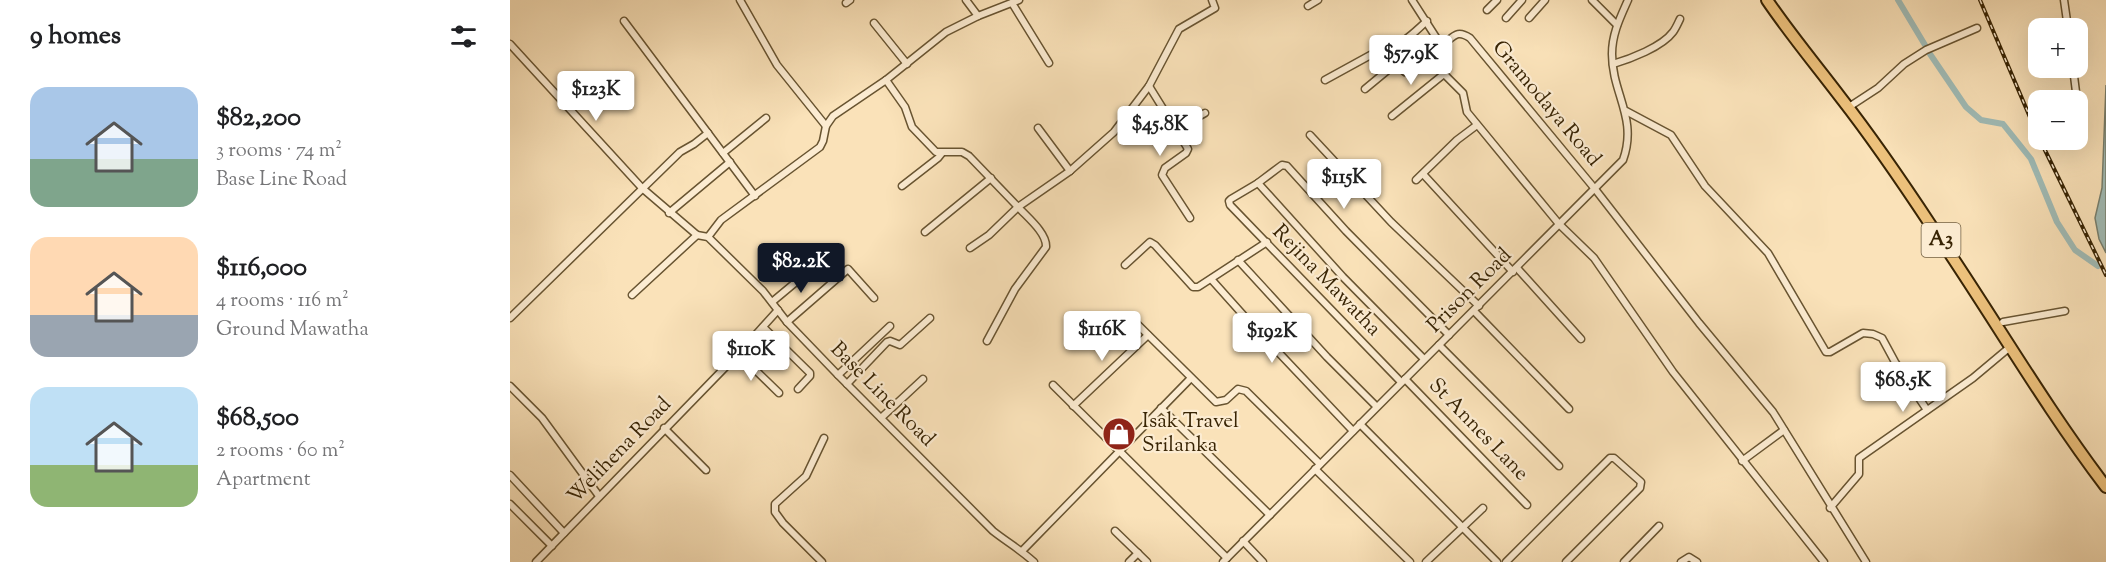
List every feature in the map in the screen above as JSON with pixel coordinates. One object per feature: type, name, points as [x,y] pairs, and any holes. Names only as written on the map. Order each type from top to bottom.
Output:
[{"type":"highway","name":"A3","points":[[1767,0],[1904,185],[1974,288],[2047,405],[2106,487]]},
{"type":"highway","name":"A3","points":[[1772,0],[1905,177],[2003,322],[2058,410],[2106,475]]},
{"type":"street","points":[[740,0],[777,65],[826,126]]},
{"type":"street","points":[[966,0],[978,16]]},
{"type":"street","points":[[510,44],[642,188],[697,235],[708,237],[722,220],[820,147],[826,126],[833,116],[886,80],[946,32],[978,16],[1019,0]]},
{"type":"street","points":[[970,248],[989,235],[1018,207],[1070,171],[1114,132],[1149,86],[1179,29],[1215,8],[1212,0]]},
{"type":"street","points":[[1308,6],[1318,0]]},
{"type":"street","points":[[1412,0],[1439,42],[1443,43],[1440,62],[1444,74],[1463,93],[1467,112],[1559,224],[1594,258],[1673,372],[1824,562]]},
{"type":"street","points":[[1487,10],[1497,0]]},
{"type":"street","points":[[1506,18],[1522,0]]},
{"type":"street","points":[[1529,18],[1545,0]]},
{"type":"street","points":[[1592,0],[1617,25]]},
{"type":"street","name":"Prison Road","points":[[1225,560],[1623,160],[1629,127],[1613,64],[1612,43],[1628,0]]},
{"type":"street","points":[[2064,0],[2067,18]]},
{"type":"street","points":[[1012,3],[1049,63]]},
{"type":"street","points":[[1613,64],[1630,59],[1663,41],[1672,33],[1680,19]]},
{"type":"street","points":[[624,21],[756,196]]},
{"type":"street","points":[[1325,80],[1387,46],[1402,42],[1427,21]]},
{"type":"street","points":[[874,23],[907,64]]},
{"type":"street","points":[[1852,105],[1878,88],[1904,64],[1926,50],[1977,28]]},
{"type":"street","name":"Gramodaya Road","points":[[1365,89],[1394,65],[1405,72],[1443,43],[1463,33],[1470,38],[1595,189]]},
{"type":"street","points":[[1392,116],[1444,74]]},
{"type":"street","points":[[886,80],[905,107],[912,127],[936,152],[962,152],[969,156],[1036,226],[1047,242],[1046,247],[1015,289],[987,341]]},
{"type":"street","points":[[1149,86],[1188,149],[1186,153],[1165,168],[1162,175],[1190,218]]},
{"type":"street","points":[[1626,111],[1671,135],[1705,186],[1768,253],[1826,352],[1830,352],[1863,333],[1882,338],[1927,410]]},
{"type":"street","points":[[1175,130],[1205,113]]},
{"type":"street","points":[[723,153],[766,118]]},
{"type":"street","points":[[1416,180],[1457,140],[1477,125]]},
{"type":"street","points":[[1038,128],[1070,171]]},
{"type":"street","points":[[510,318],[680,152],[708,133]]},
{"type":"street","points":[[1310,135],[1569,409]]},
{"type":"street","points":[[902,186],[942,153]]},
{"type":"street","points":[[669,213],[730,162]]},
{"type":"street","points":[[1424,359],[1343,277],[1258,183],[1282,165],[1287,166],[1346,231],[1449,335]]},
{"type":"street","points":[[1423,174],[1581,339]]},
{"type":"street","points":[[925,232],[991,178]]},
{"type":"street","name":"Rejina Mawatha","points":[[1258,183],[1229,201],[1230,205],[1403,380]]},
{"type":"street","points":[[1595,189],[1699,323],[1773,412],[1830,508],[1866,562]]},
{"type":"street","points":[[632,295],[697,235]]},
{"type":"street","name":"Base Line Road","points":[[708,237],[772,302],[787,322],[838,375],[993,531],[1034,562]]},
{"type":"street","points":[[1125,265],[1150,242],[1193,287],[1198,287],[1267,242]]},
{"type":"street","points":[[1238,260],[1327,357],[1376,406]]},
{"type":"street","points":[[772,302],[814,267]]},
{"type":"street","points":[[787,322],[848,270],[874,298]]},
{"type":"street","points":[[1211,279],[1353,431]]},
{"type":"street","name":"Welihena Road","points":[[536,562],[738,354],[777,310]]},
{"type":"street","points":[[2003,322],[2065,311]]},
{"type":"street","points":[[1129,316],[1216,402],[1226,400],[1238,389],[1246,391],[1410,562]]},
{"type":"street","points":[[847,384],[887,342],[900,345],[930,318]]},
{"type":"street","points":[[838,375],[890,326]]},
{"type":"street","points":[[763,327],[810,373],[798,389]]},
{"type":"street","points":[[1073,406],[1148,335]]},
{"type":"street","points":[[1439,345],[1559,466]]},
{"type":"street","points":[[1830,508],[1859,474],[1859,458],[1973,378],[2010,346]]},
{"type":"street","points":[[738,354],[779,393]]},
{"type":"street","points":[[1022,551],[1191,378]]},
{"type":"street","points":[[880,418],[923,379]]},
{"type":"street","name":"St Annes Lane","points":[[1403,380],[1527,505]]},
{"type":"street","points":[[510,386],[542,418],[599,496]]},
{"type":"street","points":[[1053,386],[1225,560]]},
{"type":"street","points":[[1161,408],[1270,515]]},
{"type":"street","points":[[1360,424],[1497,562]]},
{"type":"street","points":[[664,428],[706,470]]},
{"type":"street","points":[[1742,461],[1784,430]]},
{"type":"street","points":[[822,562],[783,523],[775,512],[775,504],[806,476],[824,438]]},
{"type":"street","points":[[1506,562],[1610,458],[1614,458],[1641,483],[1640,489],[1566,562]]},
{"type":"street","points":[[510,475],[564,533]]},
{"type":"street","points":[[510,504],[552,546]]},
{"type":"street","points":[[1426,562],[1483,508]]},
{"type":"street","points":[[1624,562],[1659,526]]},
{"type":"street","points":[[1115,531],[1147,562]]},
{"type":"street","points":[[1243,542],[1263,562]]},
{"type":"street","points":[[1129,562],[1138,553]]},
{"type":"street","points":[[1681,562],[1691,557],[1697,562]]},
{"type":"water","points":[[2106,85],[2106,253],[2099,239],[2095,218],[2102,188]]},
{"type":"waterway","points":[[1898,0],[1925,45]]},
{"type":"waterway","points":[[1930,54],[1966,107],[1981,120],[2003,124],[2031,159],[2057,222],[2075,250],[2098,266]]},
{"type":"railway","points":[[1980,0],[2028,113]]},
{"type":"railway","points":[[2045,150],[2106,275]]},
{"type":"place","name":"Isak Travel Srilanka","points":[[1119,434]]}]
